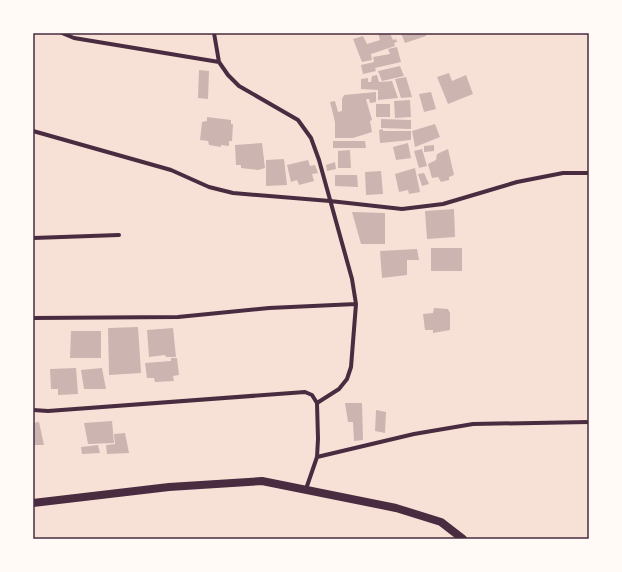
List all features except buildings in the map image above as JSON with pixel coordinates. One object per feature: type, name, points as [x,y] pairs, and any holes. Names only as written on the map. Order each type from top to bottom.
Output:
[{"type":"main road","points":[[33,504],[169,487],[262,481],[396,508],[442,522],[463,539]]},
{"type":"street","points":[[62,33],[74,38],[219,62]]},
{"type":"street","points":[[214,33],[219,62],[228,75],[239,86],[298,120],[311,138],[352,279],[356,304],[351,367],[347,379],[339,389],[317,403]]},
{"type":"street","points":[[33,131],[171,170],[209,187],[233,193],[402,209],[443,204],[517,182],[563,173],[589,173]]},
{"type":"street","points":[[33,238],[119,235]]},
{"type":"street","points":[[33,318],[178,317],[270,308],[356,304]]},
{"type":"street","points":[[33,410],[48,411],[305,392],[312,395],[317,403],[318,439],[316,457],[306,489]]},
{"type":"street","points":[[316,457],[414,434],[473,424],[589,422]]}]
